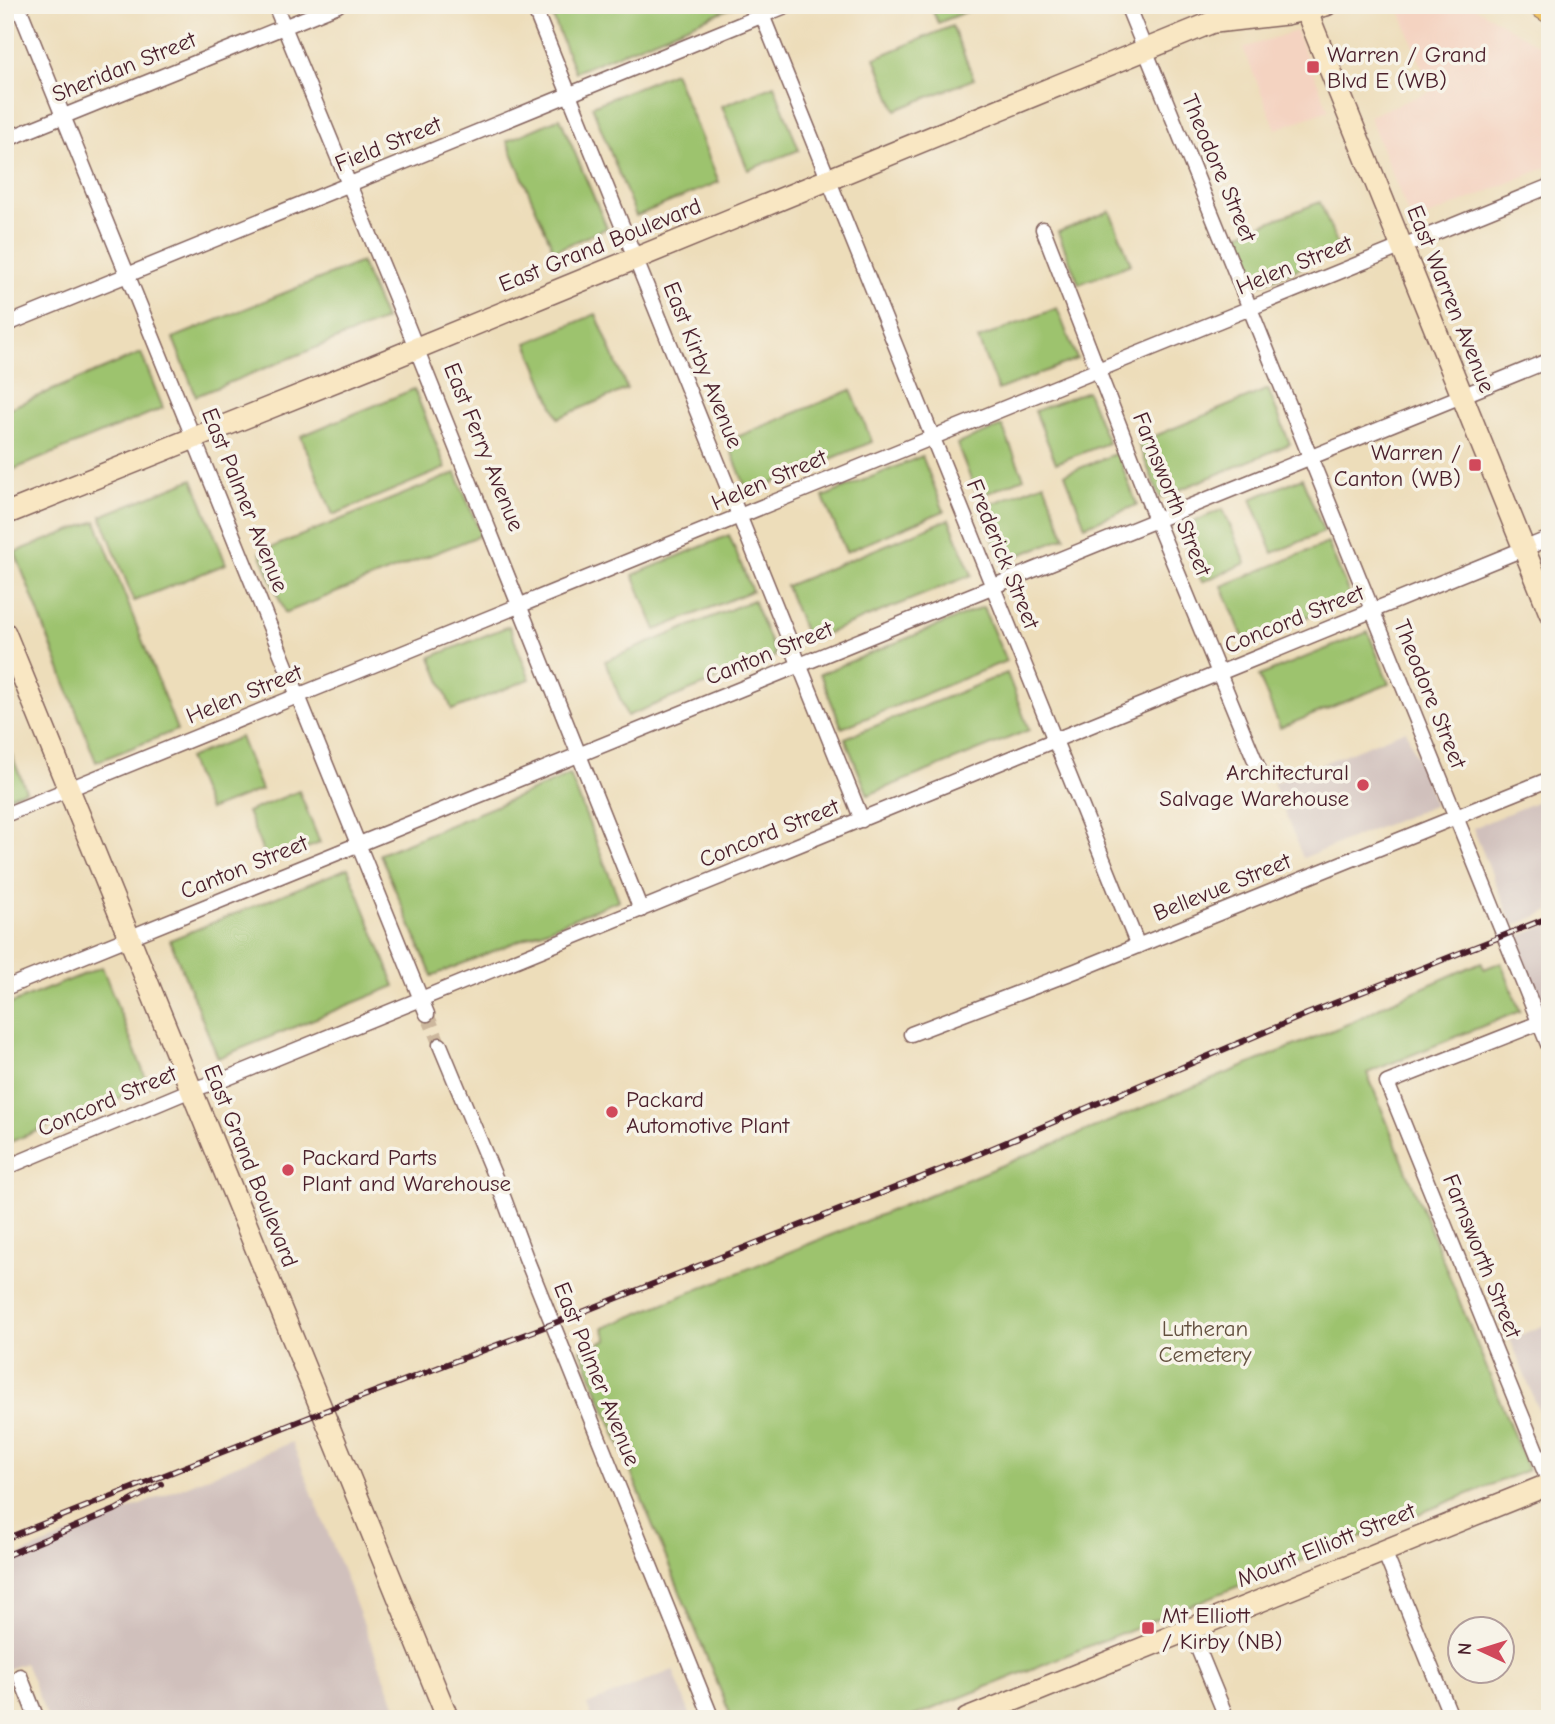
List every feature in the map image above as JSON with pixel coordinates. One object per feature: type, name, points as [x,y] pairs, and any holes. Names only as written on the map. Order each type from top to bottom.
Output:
[{"type":"main road","name":"East Grand Boulevard","points":[[5,514],[1146,50],[1213,22],[1237,5]]},
{"type":"main road","points":[[1539,5],[1550,12]]},
{"type":"main road","name":"East Grand Boulevard","points":[[1213,22],[1312,7]]},
{"type":"main road","name":"East Warren Avenue","points":[[1312,7],[1401,246],[1550,613]]},
{"type":"main road","name":"East Grand Boulevard","points":[[5,633],[448,1719]]},
{"type":"main road","name":"Mount Elliott Street","points":[[969,1718],[1445,1524],[1550,1484]]},
{"type":"street","name":"East Palmer Avenue","points":[[18,5],[427,1014]]},
{"type":"street","name":"East Ferry Avenue","points":[[275,5],[416,348],[641,910]]},
{"type":"street","name":"Sheridan Street","points":[[5,140],[338,5]]},
{"type":"street","name":"East Kirby Avenue","points":[[533,5],[862,820]]},
{"type":"street","name":"Field Street","points":[[5,326],[569,95],[761,10],[788,5]]},
{"type":"street","name":"Theodore Street","points":[[1127,5],[1550,1049]]},
{"type":"street","name":"Frederick Street","points":[[761,10],[1138,946]]},
{"type":"street","name":"Helen Street","points":[[5,815],[1550,186]]},
{"type":"street","name":"Farnsworth Street","points":[[1043,229],[1156,520],[1261,775]]},
{"type":"street","name":"Canton Street","points":[[5,988],[1550,360]]},
{"type":"street","name":"Concord Street","points":[[5,1168],[1550,538]]},
{"type":"street","name":"Bellevue Street","points":[[911,1034],[1138,946],[1550,779]]},
{"type":"street","name":"Farnsworth Street","points":[[1539,1023],[1387,1083],[1550,1484]]},
{"type":"street","name":"East Palmer Avenue","points":[[440,1045],[712,1719]]},
{"type":"street","points":[[1384,1551],[1452,1719]]},
{"type":"street","points":[[1190,1629],[1227,1719]]},
{"type":"street","points":[[20,1676],[37,1719]]},
{"type":"shaded area","points":[[1412,5],[1471,5],[1550,52],[1550,166],[1412,223],[1369,116],[1431,91],[1399,8]]},
{"type":"shaded area","points":[[1296,31],[1329,110],[1276,129],[1243,48]]},
{"type":"shaded area","points":[[1406,730],[1435,805],[1303,858],[1273,783]]},
{"type":"shaded area","points":[[1550,796],[1550,911],[1513,926],[1473,828]]},
{"type":"shaded area","points":[[1550,924],[1550,1026],[1514,938]]},
{"type":"shaded area","points":[[1550,1323],[1550,1438],[1510,1339]]},
{"type":"shaded area","points":[[292,1442],[401,1719],[48,1719],[25,1663],[5,1670],[5,1561]]},
{"type":"shaded area","points":[[673,1670],[692,1719],[592,1719],[587,1705]]},
{"type":"green space","points":[[548,5],[738,5],[575,72]]},
{"type":"green space","points":[[930,5],[983,5],[938,23]]},
{"type":"green space","points":[[952,26],[974,79],[896,110],[875,58]]},
{"type":"green space","points":[[674,72],[719,182],[636,216],[592,106]]},
{"type":"green space","points":[[774,85],[799,150],[748,170],[722,106]]},
{"type":"green space","points":[[560,118],[607,228],[554,251],[507,141]]},
{"type":"green space","points":[[1320,202],[1340,252],[1258,285],[1238,234]]},
{"type":"green space","points":[[1110,211],[1131,264],[1079,284],[1058,232]]},
{"type":"green space","points":[[361,262],[385,320],[196,396],[173,338]]},
{"type":"green space","points":[[1057,308],[1077,359],[998,390],[978,339]]},
{"type":"green space","points":[[596,314],[627,389],[558,418],[527,343]]},
{"type":"green space","points":[[141,353],[163,408],[5,473],[5,410]]},
{"type":"green space","points":[[414,389],[446,468],[333,515],[301,436]]},
{"type":"green space","points":[[1268,389],[1290,444],[1160,498],[1138,443]]},
{"type":"green space","points":[[851,390],[872,442],[748,493],[727,441]]},
{"type":"green space","points":[[1087,391],[1108,443],[1056,463],[1035,411]]},
{"type":"green space","points":[[1002,426],[1024,478],[978,497],[957,444]]},
{"type":"green space","points":[[1117,453],[1137,505],[1085,526],[1065,474]]},
{"type":"green space","points":[[922,456],[944,511],[846,552],[823,497]]},
{"type":"green space","points":[[456,473],[481,535],[285,613],[260,552]]},
{"type":"green space","points":[[1302,478],[1324,532],[1273,553],[1251,499]]},
{"type":"green space","points":[[193,479],[226,564],[134,601],[101,516]]},
{"type":"green space","points":[[1044,483],[1065,537],[1002,562],[981,508]]},
{"type":"green space","points":[[1223,509],[1246,563],[1202,582],[1179,528]]},
{"type":"green space","points":[[949,519],[972,575],[808,641],[786,586]]},
{"type":"green space","points":[[96,521],[177,730],[96,762],[15,552]]},
{"type":"green space","points":[[729,535],[752,591],[656,630],[633,575]]},
{"type":"green space","points":[[1328,543],[1351,599],[1245,642],[1222,586]]},
{"type":"green space","points":[[753,600],[776,656],[627,716],[605,661]]},
{"type":"green space","points":[[983,607],[1006,661],[842,728],[820,674]]},
{"type":"green space","points":[[509,626],[530,679],[452,710],[431,657]]},
{"type":"green space","points":[[1368,632],[1389,684],[1280,728],[1259,676]]},
{"type":"green space","points":[[1007,673],[1029,730],[868,795],[845,738]]},
{"type":"green space","points":[[240,737],[261,790],[209,810],[188,758]]},
{"type":"green space","points":[[5,739],[26,790],[5,798]]},
{"type":"green space","points":[[570,775],[619,900],[432,976],[380,854]]},
{"type":"green space","points":[[299,791],[320,843],[268,864],[247,812]]},
{"type":"green space","points":[[348,868],[395,986],[218,1058],[170,940]]},
{"type":"green space","name":"Lutheran Cemetery","points":[[1481,962],[1484,969],[1501,962],[1520,1011],[1367,1073],[1528,1470],[907,1719],[732,1719],[581,1350],[608,1340],[603,1328],[1350,1023]]},
{"type":"green space","points":[[102,967],[149,1086],[5,1144],[5,1006]]},
{"type":"tunnel","points":[[427,1014],[440,1045]]},
{"type":"railway","points":[[5,1539],[955,1164],[1307,1014],[1550,917]]},
{"type":"railway","points":[[5,1556],[115,1510],[161,1484]]},
{"type":"place","name":"Warren / Grand Blvd E (WB)","points":[[1313,67]]},
{"type":"place","name":"Warren / Canton (WB)","points":[[1475,465]]},
{"type":"place","name":"Architectural Salvage Warehouse","points":[[1363,785]]},
{"type":"place","name":"Packard Automotive Plant","points":[[612,1112]]},
{"type":"place","name":"Packard Parts Plant and Warehouse","points":[[288,1170]]},
{"type":"place","name":"Mt Elliott / Kirby (NB)","points":[[1148,1628]]}]
